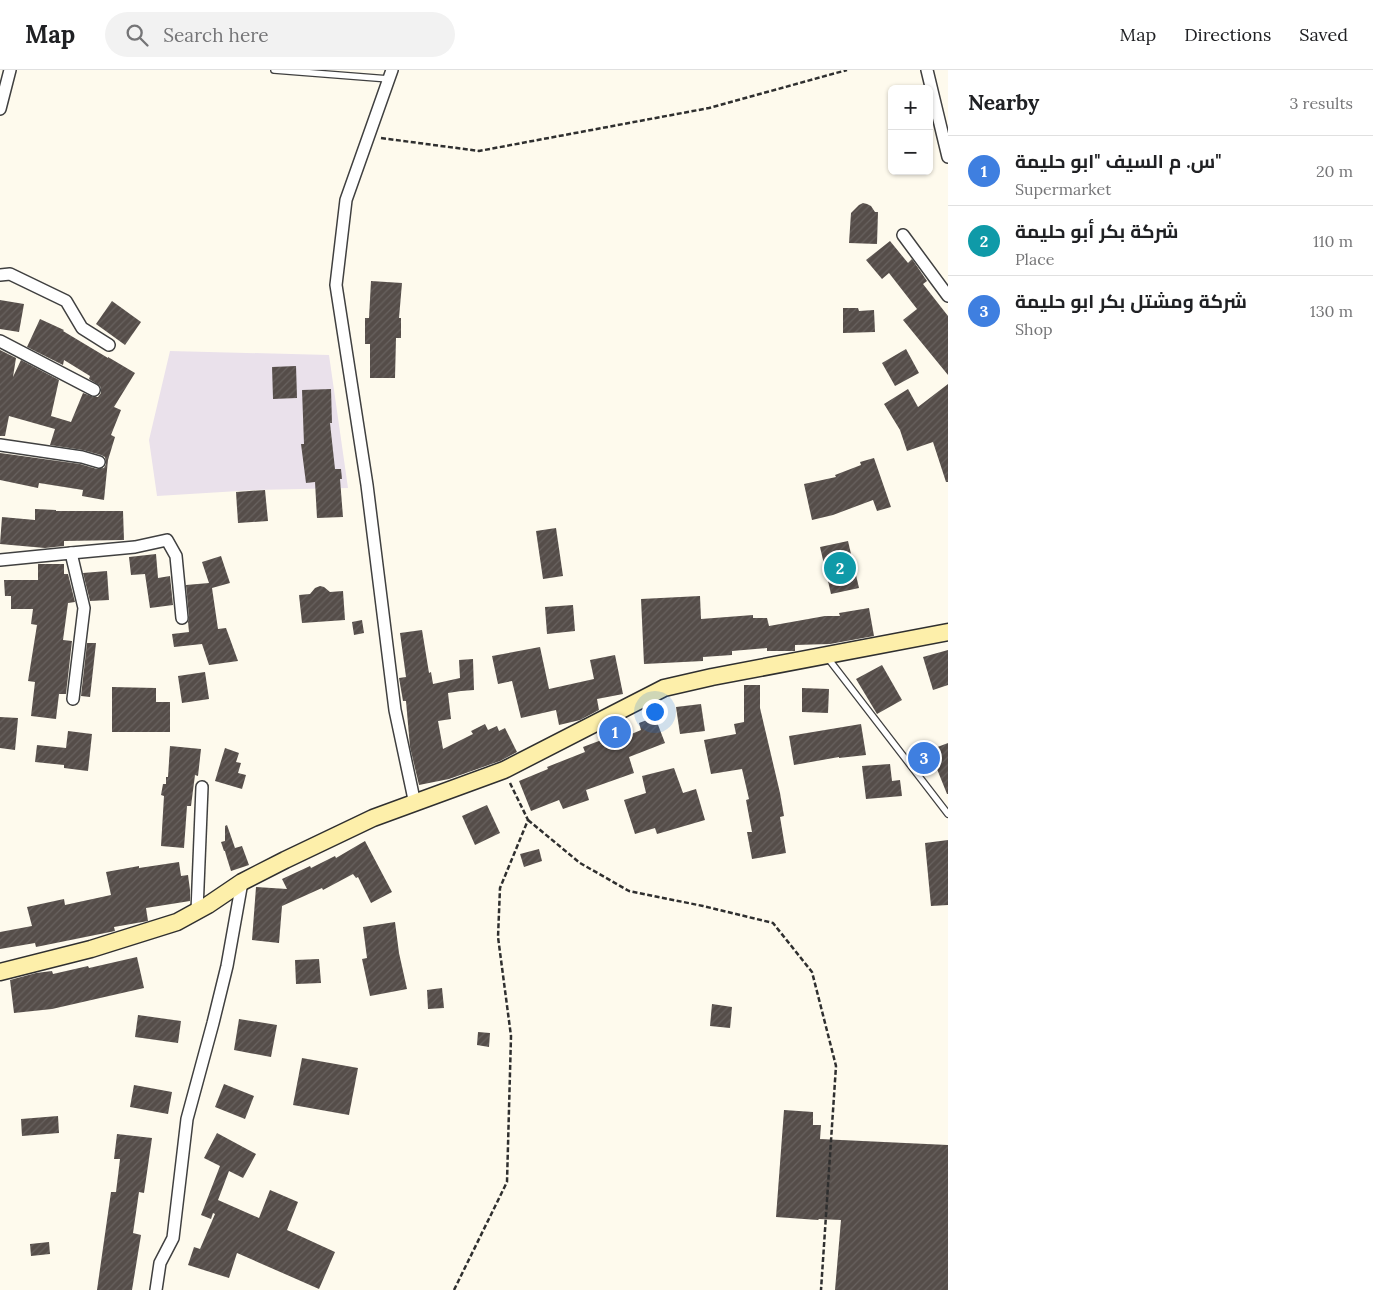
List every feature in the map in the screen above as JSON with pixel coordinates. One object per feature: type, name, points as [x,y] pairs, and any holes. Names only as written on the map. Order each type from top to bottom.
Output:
[{"type":"street","points":[[0,109],[10,70]]},
{"type":"street","points":[[927,70],[948,157]]},
{"type":"street","points":[[391,74],[346,200],[336,285],[366,485],[395,710],[415,804]]},
{"type":"street","points":[[903,235],[948,296]]},
{"type":"street","points":[[0,276],[10,274],[66,300],[82,328],[109,345]]},
{"type":"street","points":[[0,341],[94,390]]},
{"type":"street","points":[[0,445],[99,462]]},
{"type":"street","points":[[0,560],[135,547],[167,540],[176,556],[182,618]]},
{"type":"street","points":[[71,553],[84,608],[73,699]]},
{"type":"street","points":[[0,972],[91,949],[178,922],[242,882],[374,818],[504,770],[664,688],[712,677],[948,632]]},
{"type":"street","points":[[197,911],[202,788]]},
{"type":"street","points":[[156,1290],[160,1262],[173,1238],[187,1119],[214,1023],[242,882]]},
{"type":"lane","points":[[274,70],[391,74]]},
{"type":"lane","points":[[826,655],[948,814]]},
{"type":"path","points":[[368,136],[479,151],[709,108],[847,70]]},
{"type":"path","points":[[504,770],[528,820],[580,863],[629,892],[702,906],[773,923],[812,972],[836,1066],[821,1290]]},
{"type":"path","points":[[454,1290],[507,1182],[510,1036],[498,937],[500,888],[528,820]]},
{"type":"shaded area","points":[[170,351],[329,355],[348,488],[255,490],[157,496],[149,440]]},
{"type":"building","points":[[863,203],[871,206],[875,212],[878,212],[877,244],[849,243],[851,213]]},
{"type":"building","points":[[890,241],[908,263],[912,259],[927,281],[923,284],[948,316],[948,375],[903,320],[917,309],[889,273],[882,279],[866,260]]},
{"type":"building","points":[[371,281],[402,283],[399,318],[401,318],[401,338],[396,338],[395,378],[370,378],[370,344],[365,344],[365,318],[369,318]]},
{"type":"building","points":[[0,300],[24,304],[19,332],[0,329]]},
{"type":"building","points":[[112,301],[141,322],[125,345],[96,324]]},
{"type":"building","points":[[843,308],[858,308],[859,311],[874,310],[875,332],[843,333]]},
{"type":"building","points":[[40,319],[64,330],[135,373],[114,407],[121,410],[111,435],[115,437],[108,460],[104,500],[82,496],[83,490],[39,483],[38,488],[0,480],[0,453],[80,464],[97,469],[104,468],[106,464],[105,457],[101,455],[50,445],[55,429],[9,416],[5,436],[0,436],[0,350],[16,358],[13,377],[21,360],[59,380],[51,416],[71,422],[83,393],[98,397],[101,393],[100,386],[89,379],[90,376],[64,360],[63,365],[27,347]]},
{"type":"building","points":[[906,349],[919,373],[895,386],[882,363]]},
{"type":"building","points":[[296,366],[297,398],[273,399],[272,367]]},
{"type":"building","points":[[948,384],[948,482],[946,482],[933,442],[907,451],[900,430],[884,404],[908,389],[918,407]]},
{"type":"building","points":[[331,389],[332,423],[330,423],[335,469],[341,469],[343,517],[317,518],[315,482],[306,483],[301,444],[304,444],[302,390]]},
{"type":"building","points":[[874,458],[891,507],[877,511],[873,500],[833,515],[812,520],[804,484],[836,477],[835,475],[861,465],[860,462]]},
{"type":"building","points":[[265,490],[268,521],[238,523],[236,492]]},
{"type":"building","points":[[35,509],[56,511],[123,511],[124,540],[64,541],[64,546],[45,548],[0,544],[2,517],[35,520]]},
{"type":"building","points":[[556,528],[563,576],[543,579],[536,531]]},
{"type":"building","points":[[848,541],[859,588],[831,594],[820,547]]},
{"type":"building","points":[[156,554],[158,578],[170,576],[173,605],[150,608],[145,574],[131,575],[129,557]]},
{"type":"building","points":[[221,556],[230,583],[212,588],[218,629],[226,628],[238,661],[209,665],[202,644],[174,647],[172,634],[189,632],[186,585],[209,583],[202,562]]},
{"type":"building","points":[[38,564],[64,564],[64,574],[68,574],[75,602],[68,603],[63,640],[72,641],[66,694],[59,694],[56,719],[31,716],[35,682],[28,681],[37,625],[31,624],[33,609],[11,609],[11,596],[5,596],[4,580],[38,580]]},
{"type":"building","points":[[107,571],[109,600],[90,601],[83,573]]},
{"type":"building","points":[[320,586],[330,592],[343,591],[345,620],[302,623],[299,595],[310,594],[315,588]]},
{"type":"building","points":[[700,596],[701,619],[753,615],[753,618],[767,618],[769,626],[825,616],[840,616],[839,613],[869,608],[874,636],[830,644],[795,645],[795,651],[767,651],[767,648],[732,651],[732,655],[703,657],[703,661],[644,664],[641,599]]},
{"type":"building","points":[[573,605],[575,631],[547,634],[545,607]]},
{"type":"building","points":[[362,620],[364,633],[354,635],[352,622]]},
{"type":"building","points":[[422,630],[429,673],[431,672],[433,684],[460,678],[459,660],[473,659],[474,690],[448,693],[451,719],[438,721],[443,749],[473,734],[471,731],[485,724],[488,730],[497,726],[499,731],[505,728],[517,752],[500,761],[449,779],[419,785],[410,747],[406,701],[403,701],[399,678],[406,677],[400,633]]},
{"type":"building","points":[[87,643],[96,643],[90,697],[81,696]]},
{"type":"building","points":[[540,647],[549,689],[594,679],[590,660],[615,655],[623,694],[597,699],[599,710],[580,720],[559,725],[556,710],[521,718],[512,681],[498,684],[492,656]]},
{"type":"building","points":[[948,650],[948,685],[933,690],[923,657]]},
{"type":"building","points":[[882,665],[902,700],[877,714],[856,679]]},
{"type":"building","points":[[205,672],[209,699],[182,703],[178,676]]},
{"type":"building","points":[[744,685],[760,685],[760,708],[784,816],[780,817],[786,853],[752,859],[747,832],[752,832],[746,800],[749,799],[742,769],[711,774],[704,740],[736,734],[734,724],[744,722]]},
{"type":"building","points":[[112,687],[156,688],[156,702],[170,702],[170,732],[112,732]]},
{"type":"building","points":[[802,688],[829,689],[828,713],[802,712]]},
{"type":"building","points":[[701,704],[705,731],[680,734],[676,707]]},
{"type":"building","points":[[0,717],[18,718],[15,750],[0,748]]},
{"type":"building","points":[[655,717],[665,743],[629,757],[634,773],[586,790],[589,800],[563,809],[559,800],[531,811],[519,781],[548,769],[547,767],[585,752],[583,747],[620,733],[622,738],[641,730],[639,723]]},
{"type":"building","points":[[861,724],[866,755],[839,757],[794,765],[789,736]]},
{"type":"building","points":[[68,731],[92,734],[88,771],[64,768],[64,765],[35,762],[37,745],[66,748]]},
{"type":"building","points":[[948,743],[947,794],[935,764],[924,771],[913,751],[923,745],[927,751]]},
{"type":"building","points":[[170,746],[201,749],[198,776],[195,775],[191,806],[187,806],[184,848],[161,846],[164,796],[161,795],[163,784],[166,784],[166,777],[168,777]]},
{"type":"building","points":[[225,748],[239,753],[236,762],[241,763],[238,773],[246,775],[242,789],[215,781]]},
{"type":"building","points":[[890,764],[892,781],[900,780],[902,796],[866,799],[862,766]]},
{"type":"building","points":[[674,768],[683,793],[696,789],[705,820],[657,834],[655,828],[635,834],[624,800],[646,793],[642,776]]},
{"type":"building","points":[[487,805],[500,833],[475,845],[462,816]]},
{"type":"building","points":[[227,825],[235,848],[242,846],[249,865],[231,871],[221,842],[225,841],[225,826]]},
{"type":"building","points":[[948,840],[948,905],[931,906],[925,843]]},
{"type":"building","points":[[365,841],[392,892],[371,903],[358,877],[356,878],[353,874],[323,890],[322,888],[282,906],[279,943],[252,940],[256,887],[287,889],[282,879],[335,856],[336,858]]},
{"type":"building","points":[[539,849],[542,861],[524,867],[520,854]]},
{"type":"building","points":[[179,862],[181,876],[188,875],[190,901],[146,908],[148,921],[114,927],[115,931],[36,947],[35,943],[0,949],[0,932],[32,926],[27,907],[64,899],[65,905],[111,895],[106,872]]},
{"type":"building","points":[[395,922],[399,953],[407,989],[370,996],[362,959],[367,958],[363,927]]},
{"type":"building","points":[[137,957],[144,988],[52,1009],[14,1013],[10,980],[36,973],[52,971],[53,974],[88,966],[89,968]]},
{"type":"building","points":[[319,959],[321,983],[296,984],[295,960]]},
{"type":"building","points":[[442,988],[444,1008],[428,1009],[427,990]]},
{"type":"building","points":[[712,1004],[732,1007],[730,1028],[710,1026]]},
{"type":"building","points":[[138,1015],[181,1021],[178,1043],[135,1037]]},
{"type":"building","points":[[239,1019],[277,1025],[271,1057],[234,1050]]},
{"type":"building","points":[[478,1032],[490,1033],[489,1047],[477,1045]]},
{"type":"building","points":[[302,1058],[358,1068],[349,1115],[293,1105]]},
{"type":"building","points":[[224,1084],[254,1096],[245,1119],[215,1107]]},
{"type":"building","points":[[134,1085],[172,1092],[168,1114],[130,1107]]},
{"type":"building","points":[[784,1110],[813,1112],[813,1125],[821,1125],[820,1139],[948,1145],[948,1290],[835,1290],[841,1220],[776,1217]]},
{"type":"building","points":[[58,1116],[59,1133],[22,1136],[21,1119]]},
{"type":"building","points":[[217,1133],[256,1154],[243,1178],[229,1171],[218,1200],[259,1218],[270,1190],[298,1202],[287,1230],[335,1252],[319,1289],[237,1253],[229,1278],[188,1265],[194,1247],[200,1249],[215,1214],[213,1213],[211,1219],[201,1215],[220,1166],[204,1158]]},
{"type":"building","points":[[117,1134],[152,1138],[144,1193],[139,1192],[133,1233],[141,1235],[132,1290],[97,1290],[111,1192],[116,1192],[120,1159],[114,1159]]},
{"type":"building","points":[[49,1242],[50,1254],[31,1256],[30,1244]]},
{"type":"place","name":"شركة بكر أبو حليمة","points":[[840,568]]},
{"type":"place","name":"س. م السيف \"ابو حليمة\"","points":[[615,732]]},
{"type":"place","name":"شركة ومشتل بكر ابو حليمة","points":[[924,758]]}]
